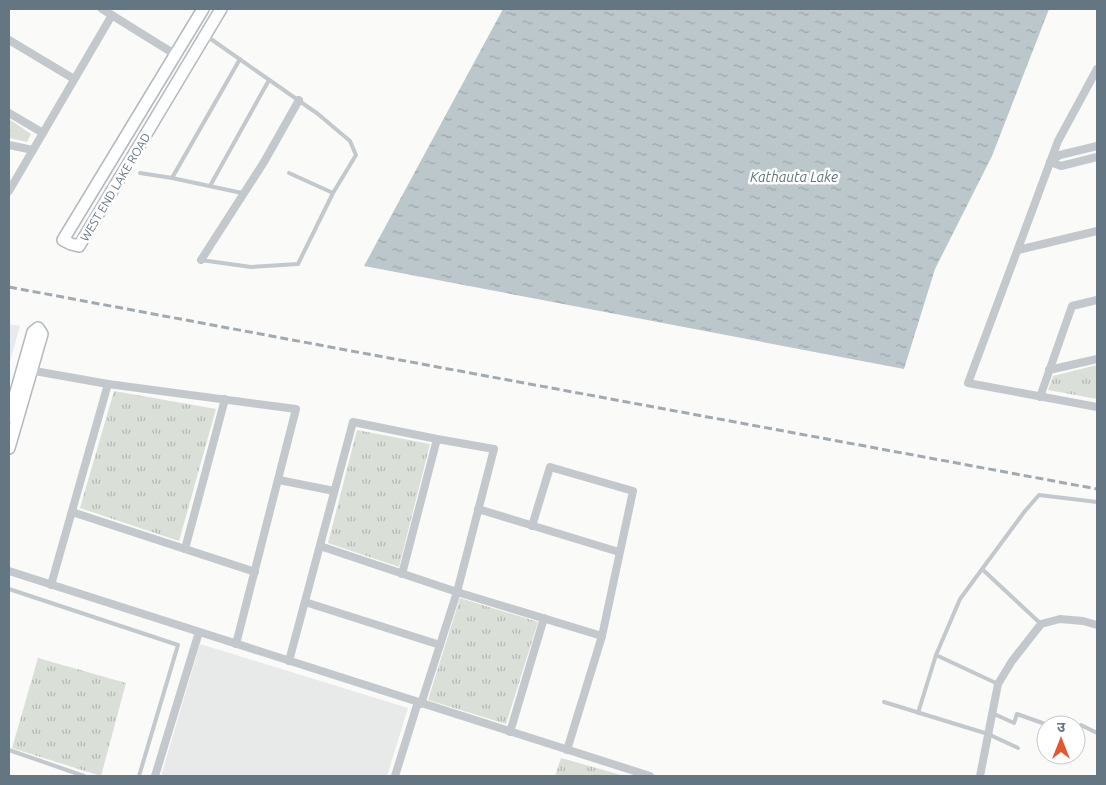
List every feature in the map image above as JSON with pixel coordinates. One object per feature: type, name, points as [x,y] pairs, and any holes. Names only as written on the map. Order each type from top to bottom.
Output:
[{"type":"street","points":[[102,9],[176,55]]},
{"type":"street","name":"WEST END LAKE ROAD","points":[[203,9],[63,240],[80,246],[222,9]]},
{"type":"street","points":[[9,191],[112,15]]},
{"type":"street","points":[[9,40],[74,79]]},
{"type":"street","points":[[1097,69],[1058,142],[968,383],[1097,408]]},
{"type":"street","points":[[202,260],[264,162],[299,100]]},
{"type":"street","points":[[9,112],[43,133]]},
{"type":"street","points":[[9,145],[33,150]]},
{"type":"street","points":[[1050,162],[1060,155],[1097,146]]},
{"type":"street","points":[[1050,162],[1061,166],[1097,157]]},
{"type":"street","points":[[1018,250],[1097,231]]},
{"type":"street","points":[[1040,396],[1072,306],[1097,300]]},
{"type":"street","points":[[1049,370],[1097,359]]},
{"type":"street","points":[[9,417],[15,389],[27,369],[108,384],[296,409],[236,644]]},
{"type":"street","points":[[52,585],[108,384]]},
{"type":"street","points":[[9,448],[15,389]]},
{"type":"street","points":[[186,549],[225,399]]},
{"type":"street","points":[[289,662],[353,422],[494,449],[457,592],[395,776]]},
{"type":"street","points":[[402,574],[437,439]]},
{"type":"street","points":[[532,526],[550,467],[632,491],[602,636],[567,750]]},
{"type":"street","points":[[279,480],[334,491]]},
{"type":"street","points":[[478,509],[620,552]]},
{"type":"street","points":[[72,512],[255,572]]},
{"type":"street","points":[[320,546],[457,592],[602,636]]},
{"type":"street","points":[[9,571],[567,750],[631,773],[650,776]]},
{"type":"street","points":[[305,602],[440,645]]},
{"type":"street","points":[[510,732],[544,618]]},
{"type":"street","points":[[980,776],[998,684],[1012,661],[1041,624],[1060,619],[1083,621],[1097,626]]},
{"type":"street","points":[[155,776],[198,632]]},
{"type":"lane","points":[[202,260],[251,267],[298,264],[333,193],[356,154],[350,142],[318,114],[206,36]]},
{"type":"lane","points":[[172,178],[240,59]]},
{"type":"lane","points":[[210,186],[269,80]]},
{"type":"lane","points":[[140,173],[242,193]]},
{"type":"lane","points":[[289,173],[333,193]]},
{"type":"lane","points":[[918,712],[936,655],[960,599],[1025,511],[1039,495],[1097,502]]},
{"type":"lane","points":[[982,569],[1041,624]]},
{"type":"lane","points":[[9,589],[178,645],[139,776]]},
{"type":"lane","points":[[936,655],[998,684]]},
{"type":"lane","points":[[884,702],[988,734],[1018,748]]},
{"type":"lane","points":[[992,713],[1014,723],[1017,714],[1036,721]]},
{"type":"lane","points":[[1086,728],[1097,734]]},
{"type":"lane","points":[[9,750],[84,776]]},
{"type":"shaded area","points":[[9,324],[20,326],[9,365]]},
{"type":"shaded area","points":[[200,644],[408,708],[387,776],[161,776]]},
{"type":"green space","points":[[9,119],[31,134],[27,142],[9,138]]},
{"type":"green space","points":[[1097,365],[1097,399],[1048,390],[1053,376]]},
{"type":"green space","points":[[114,391],[216,409],[179,541],[80,508]]},
{"type":"green space","points":[[357,430],[430,444],[399,567],[328,543]]},
{"type":"green space","points":[[460,598],[538,622],[506,724],[428,700]]},
{"type":"green space","points":[[38,658],[126,683],[101,776],[12,748]]},
{"type":"green space","points":[[561,758],[621,775],[621,776],[555,776]]},
{"type":"water","name":"Kathauta Lake","points":[[503,9],[1049,9],[992,156],[935,269],[904,369],[364,266]]},
{"type":"railway","points":[[9,287],[1097,489]]}]
